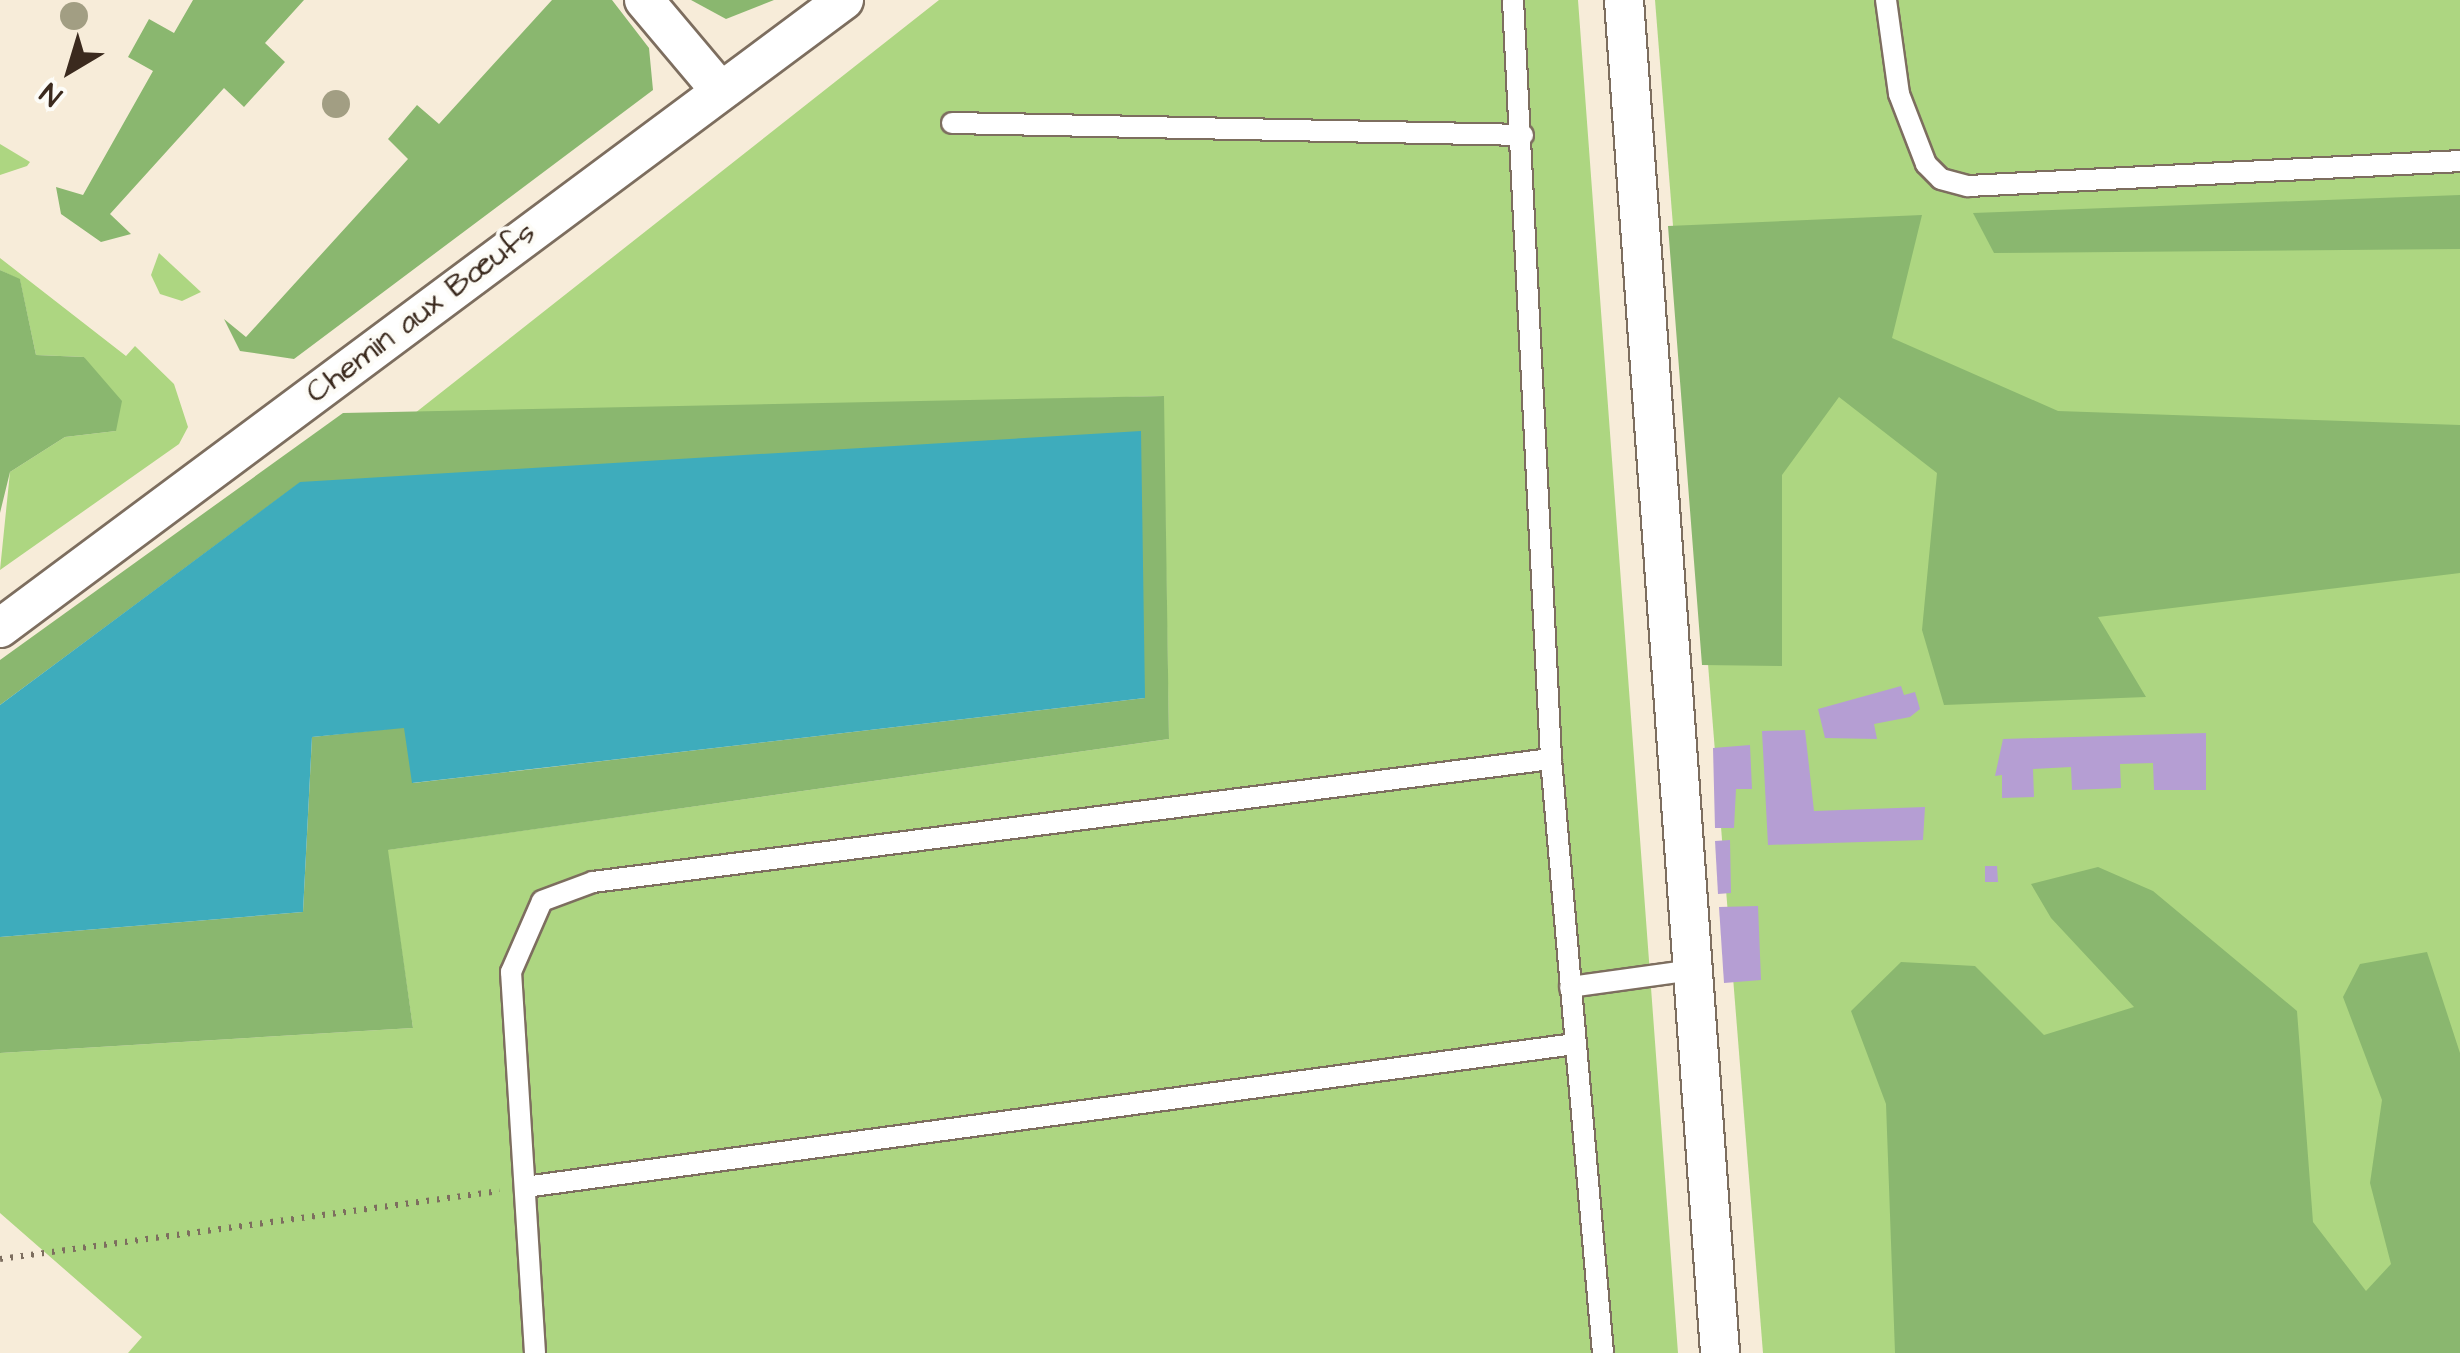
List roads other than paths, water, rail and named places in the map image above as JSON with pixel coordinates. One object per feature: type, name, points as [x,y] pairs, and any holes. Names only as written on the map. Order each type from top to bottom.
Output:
[{"type":"street","points":[[644,0],[719,89]]},
{"type":"street","name":"Chemin aux Bœufs","points":[[0,628],[719,89],[844,0]]},
{"type":"street","points":[[1624,0],[1720,1353]]},
{"type":"lane","points":[[1513,0],[1523,135],[1550,759],[1603,1353]]},
{"type":"lane","points":[[1886,0],[1899,94],[1926,164],[1941,179],[1968,186],[2460,160]]},
{"type":"lane","points":[[952,123],[1523,135]]},
{"type":"lane","points":[[535,1353],[511,972],[542,901],[593,882],[1550,759]]},
{"type":"lane","points":[[1570,987],[1693,970]]},
{"type":"lane","points":[[525,1187],[1574,1044]]},
{"type":"water","points":[[1141,431],[1145,698],[412,783],[404,728],[312,737],[303,912],[0,937],[0,705],[300,482]]}]
